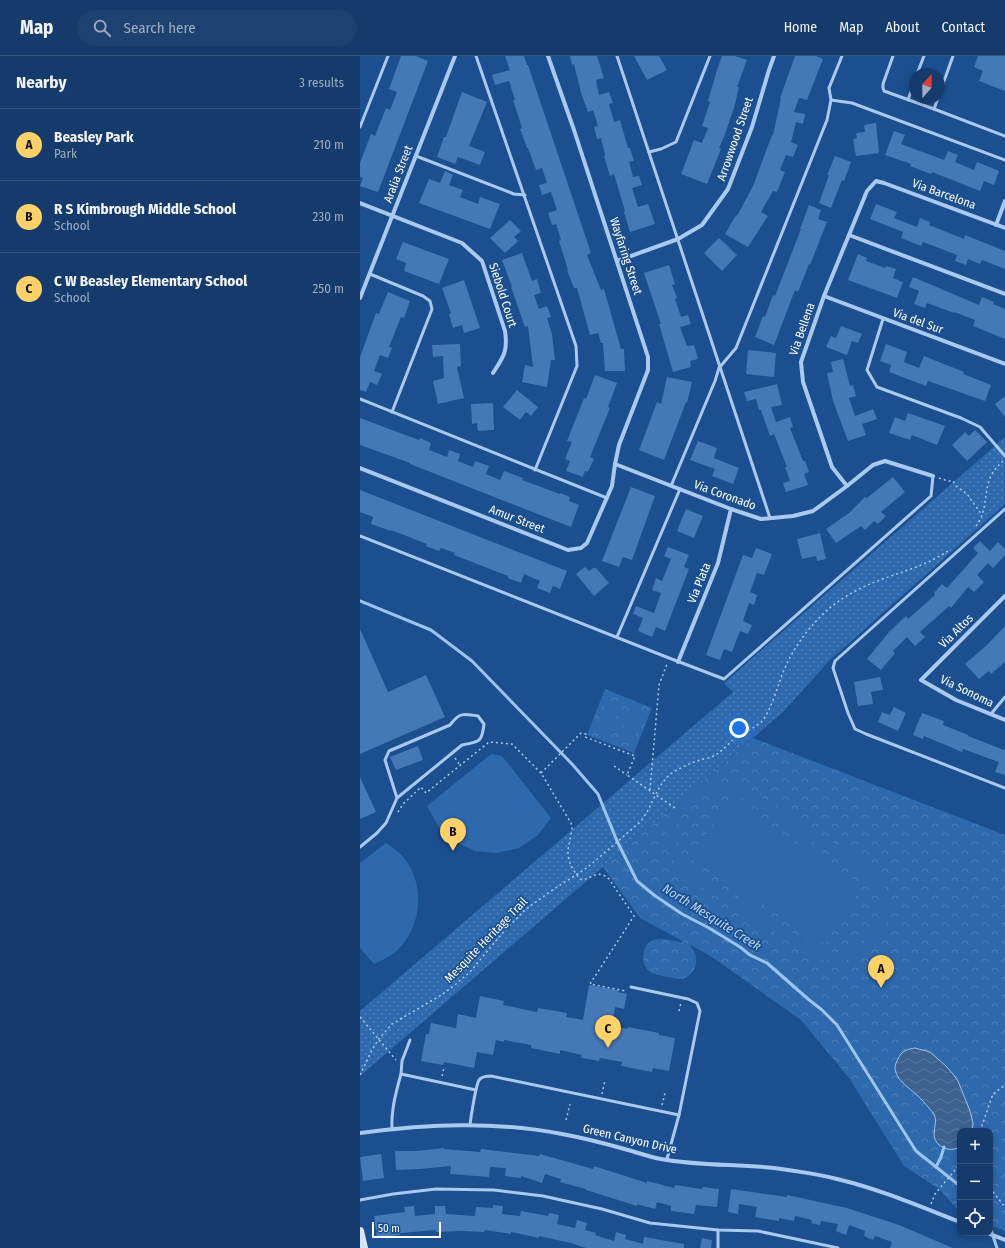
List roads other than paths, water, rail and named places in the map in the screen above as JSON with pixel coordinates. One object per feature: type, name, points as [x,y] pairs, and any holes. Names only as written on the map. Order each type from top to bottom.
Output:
[{"type":"main road","points":[[360,1231],[364,1248]]},
{"type":"street","name":"Aralia Street","points":[[360,298],[455,56]]},
{"type":"street","name":"Wayfaring Street","points":[[548,56],[648,356],[648,370],[620,445],[615,464]]},
{"type":"street","name":"Arrowwood Street","points":[[616,261],[678,239],[702,225],[728,189],[752,127],[774,56]]},
{"type":"street","name":"Via Barcelona","points":[[876,181],[1005,228]]},
{"type":"street","name":"Via Bellena","points":[[847,486],[832,467],[803,382],[800,362],[824,296],[867,191],[876,181]]},
{"type":"street","points":[[996,225],[1005,201]]},
{"type":"street","name":"Siebold Court","points":[[360,203],[462,243],[482,261],[505,331],[507,343],[504,356],[493,372]]},
{"type":"street","points":[[849,235],[1005,294]]},
{"type":"street","name":"Via del Sur","points":[[824,296],[998,360],[1005,364]]},
{"type":"street","name":"Via Coronado","points":[[615,464],[731,509],[761,519],[793,516],[813,511],[873,465],[885,461],[933,476]]},
{"type":"street","name":"Amur Street","points":[[360,468],[568,550],[581,548],[588,543],[612,486],[615,464]]},
{"type":"street","name":"Via Plata","points":[[678,662],[718,562],[731,509]]},
{"type":"street","name":"Via Altos","points":[[921,680],[1005,596]]},
{"type":"street","name":"Via Sonoma","points":[[921,680],[956,700],[1005,720]]},
{"type":"street","name":"Green Canyon Drive","points":[[360,1132],[426,1126],[470,1125],[515,1127],[562,1134],[667,1159],[699,1163],[774,1168],[843,1180],[957,1221]]},
{"type":"street","points":[[993,1235],[1005,1240]]},
{"type":"lane","points":[[360,127],[388,56]]},
{"type":"lane","points":[[476,56],[576,346],[577,366],[536,470]]},
{"type":"lane","points":[[617,56],[719,368],[770,518]]},
{"type":"lane","points":[[649,152],[661,149],[676,142],[710,56]]},
{"type":"lane","points":[[671,486],[719,368],[736,348],[827,120],[830,100],[829,88],[842,56]]},
{"type":"lane","points":[[893,56],[883,88],[884,91],[1005,136]]},
{"type":"lane","points":[[919,68],[924,56]]},
{"type":"lane","points":[[945,78],[953,56]]},
{"type":"lane","points":[[830,100],[852,103],[1005,160]]},
{"type":"lane","points":[[934,110],[936,104]]},
{"type":"lane","points":[[416,156],[514,194],[525,195]]},
{"type":"lane","points":[[370,274],[423,296],[430,301],[432,309],[392,412]]},
{"type":"lane","points":[[884,319],[867,370],[877,387],[961,418],[980,427],[1005,456]]},
{"type":"lane","points":[[360,399],[607,498]]},
{"type":"lane","points":[[360,536],[724,679],[931,496],[933,476]]},
{"type":"lane","points":[[617,637],[680,489]]},
{"type":"lane","points":[[1005,509],[835,661],[834,668],[848,713],[855,729],[1005,788]]},
{"type":"lane","points":[[990,714],[1005,696]]},
{"type":"lane","points":[[360,847],[386,823],[397,798],[462,745],[476,743],[483,736],[484,724],[478,716],[465,713],[456,717],[450,725],[389,752],[385,760],[397,798]]},
{"type":"lane","points":[[631,987],[688,999],[696,1003],[700,1011],[679,1115],[667,1159]]},
{"type":"lane","points":[[392,1129],[392,1109],[401,1074],[402,1061],[410,1040]]},
{"type":"lane","points":[[401,1074],[476,1090]]},
{"type":"lane","points":[[470,1125],[476,1090],[482,1078],[486,1076],[601,1098],[679,1115]]},
{"type":"lane","points":[[360,1200],[393,1194],[436,1189],[494,1190],[543,1196],[602,1209],[650,1223],[718,1230],[758,1231],[838,1248]]},
{"type":"lane","points":[[718,1230],[718,1248]]},
{"type":"water","points":[[915,1048],[930,1052],[946,1066],[958,1081],[970,1111],[973,1123],[972,1128],[957,1128],[957,1148],[943,1148],[938,1144],[934,1137],[934,1114],[917,1095],[901,1081],[896,1072],[895,1067],[899,1056],[910,1049]]},
{"type":"waterway","name":"North Mesquite Creek","points":[[360,601],[431,630],[472,661],[572,764],[598,794],[617,841],[637,881],[654,895],[682,914],[709,928],[750,955],[767,963],[822,1010],[837,1025],[916,1151],[957,1184]]},
{"type":"waterway","points":[[936,1167],[944,1147]]},
{"type":"waterway","name":"North Mesquite Creek","points":[[993,1236],[997,1248]]},
{"type":"place","name":"R S Kimbrough Middle School","points":[[453,851]]},
{"type":"place","name":"Beasley Park","points":[[881,988]]},
{"type":"place","name":"C W Beasley Elementary School","points":[[608,1048]]}]
